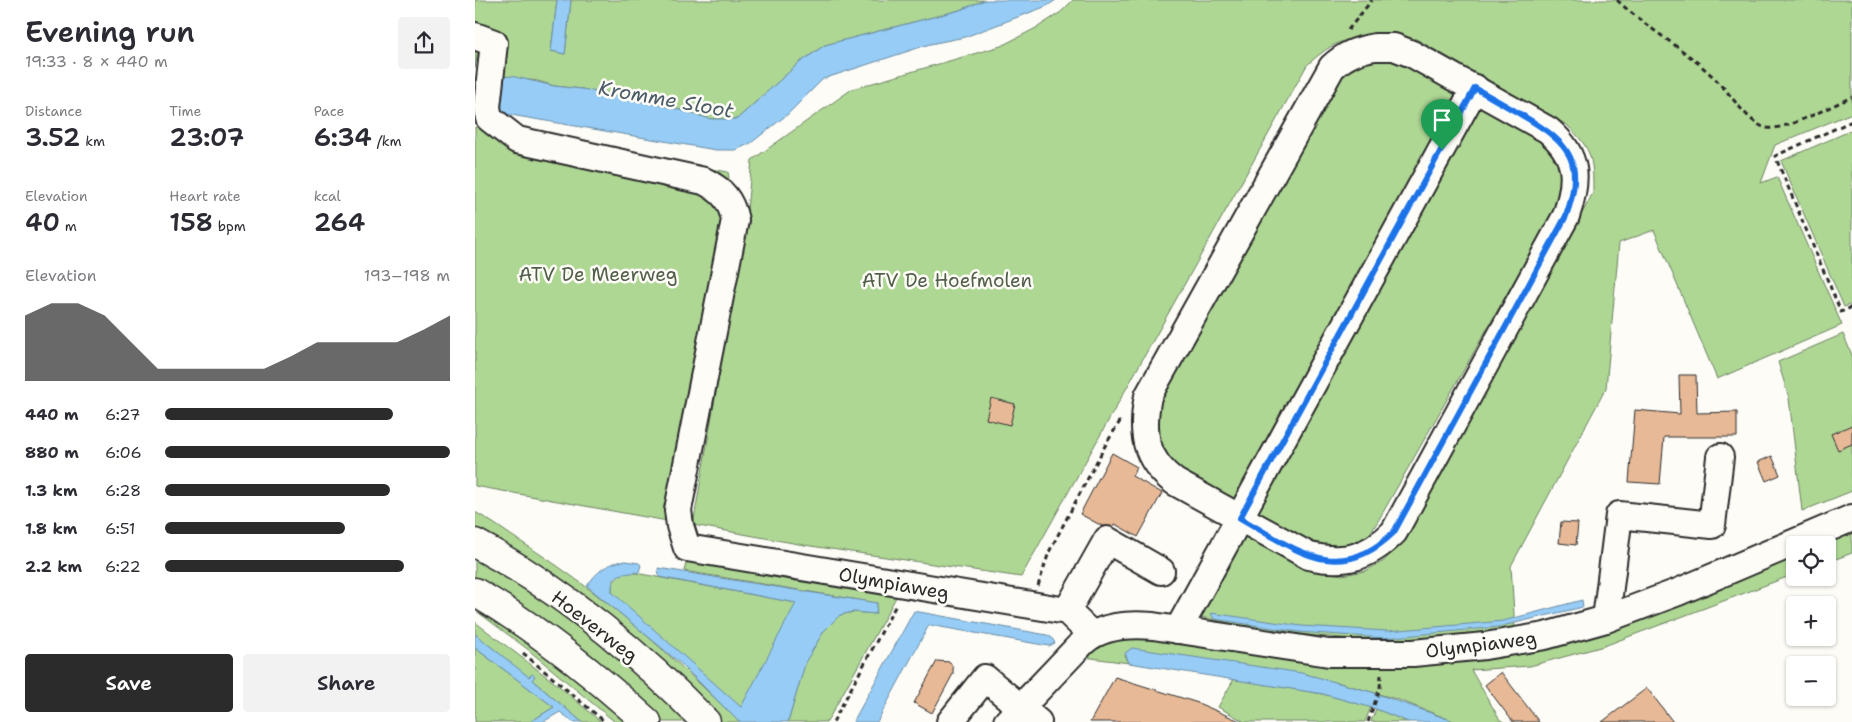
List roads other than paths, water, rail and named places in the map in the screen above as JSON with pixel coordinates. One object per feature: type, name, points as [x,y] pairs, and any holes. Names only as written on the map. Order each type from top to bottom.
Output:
[{"type":"main road","name":"Hoeverweg","points":[[475,543],[521,570],[595,623],[652,671],[706,722]]},
{"type":"main road","points":[[475,592],[525,625],[592,676],[647,722]]},
{"type":"street","name":"Olympiaweg","points":[[475,36],[494,42],[489,91],[489,118],[517,140],[704,181],[721,190],[733,207],[735,220],[678,510],[680,526],[687,548],[1067,611]]},
{"type":"street","points":[[1375,46],[1394,47],[1412,54],[1475,88],[1549,130],[1562,142],[1571,159],[1575,181],[1566,216],[1394,532],[1380,545],[1364,554],[1347,559],[1326,560],[1309,556],[1175,482],[1162,472],[1153,459],[1146,442],[1144,417],[1148,396],[1332,67],[1344,56],[1358,50],[1375,46]]},
{"type":"street","points":[[1178,630],[1475,88]]},
{"type":"street","points":[[1606,619],[1619,515],[1712,525],[1720,457]]},
{"type":"street","name":"Olympiaweg","points":[[1022,717],[1083,642],[1092,635],[1106,629],[1132,625],[1153,626],[1300,650],[1382,654],[1485,646],[1545,636],[1606,619],[1678,592],[1852,518]]},
{"type":"street","points":[[1092,635],[1067,611],[1107,540],[1161,571]]},
{"type":"street","points":[[950,722],[985,678],[1022,717]]},
{"type":"water","points":[[557,0],[571,0],[565,54],[551,51]]},
{"type":"water","points":[[985,0],[1056,0],[1047,6],[965,37],[930,44],[823,79],[788,114],[751,143],[736,150],[716,150],[499,113],[475,103],[475,77],[483,86],[502,77],[511,76],[673,108],[711,119],[737,119],[799,63],[825,45],[960,10]]},
{"type":"water","points":[[625,561],[639,563],[641,565],[639,572],[616,577],[612,585],[612,592],[741,707],[796,603],[659,577],[658,568],[877,603],[876,614],[853,612],[840,615],[824,631],[806,661],[788,722],[739,722],[681,664],[587,586],[594,576],[603,569],[613,563]]},
{"type":"water","points":[[1582,600],[1583,607],[1498,627],[1384,638],[1298,632],[1214,619],[1211,613],[1302,626],[1388,631],[1503,621]]},
{"type":"water","points":[[914,611],[1047,635],[1055,643],[1049,646],[929,625],[877,722],[853,722]]},
{"type":"water","points":[[475,634],[529,677],[532,674],[535,676],[532,680],[582,722],[573,722],[560,712],[543,722],[530,722],[554,707],[475,648]]},
{"type":"water","points":[[1132,648],[1302,673],[1372,692],[1456,722],[1408,722],[1376,709],[1323,694],[1129,663],[1125,653]]},
{"type":"water label","name":"Kromme Sloot","points":[[666,99]]},
{"type":"park label","name":"ATV De Meerweg","points":[[598,274]]},
{"type":"park label","name":"ATV De Hoefmolen","points":[[947,280]]}]
